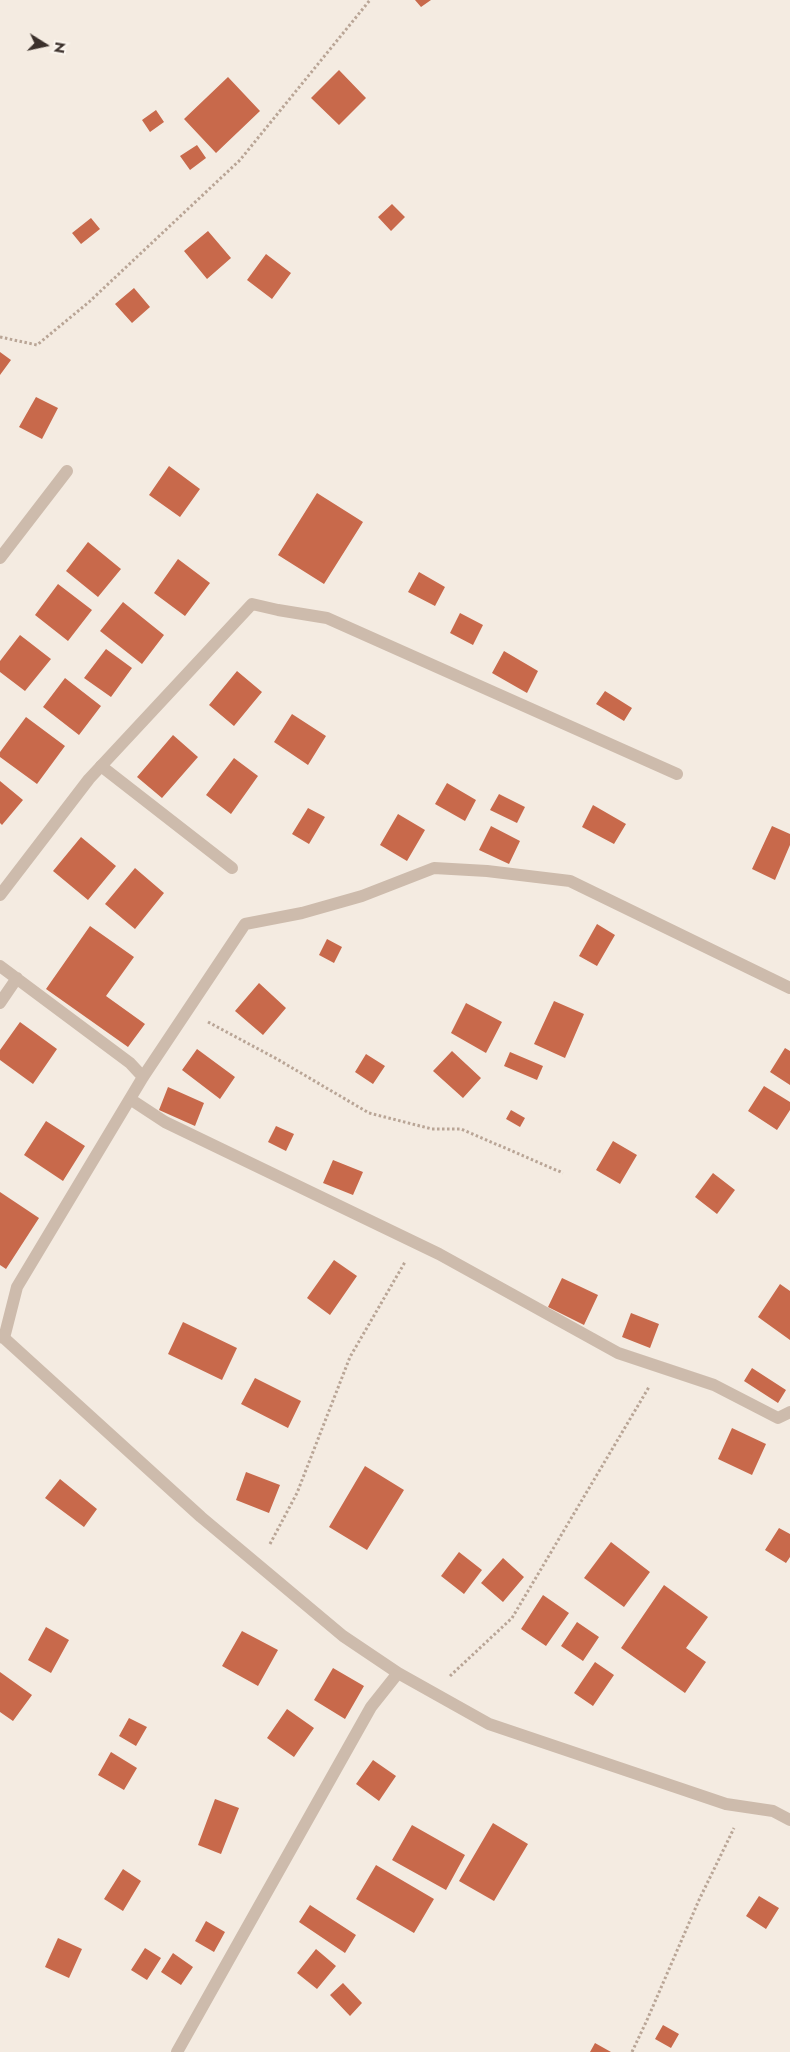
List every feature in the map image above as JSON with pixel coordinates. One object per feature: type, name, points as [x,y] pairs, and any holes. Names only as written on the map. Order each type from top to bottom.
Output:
[{"type":"street","points":[[0,558],[67,471]]},
{"type":"street","points":[[0,895],[89,779],[252,604],[327,618],[677,774]]},
{"type":"street","points":[[101,766],[232,868]]},
{"type":"street","points":[[790,988],[570,881],[487,871],[434,868],[362,896],[302,913],[245,924],[143,1077],[17,1287],[2,1338],[201,1517],[343,1636],[398,1673],[489,1724],[726,1804],[774,1811],[790,1820]]},
{"type":"street","points":[[0,966],[130,1063],[143,1077]]},
{"type":"street","points":[[0,1003],[17,978]]},
{"type":"street","points":[[130,1098],[164,1122],[416,1242],[618,1353],[714,1385],[778,1418],[790,1412]]},
{"type":"street","points":[[177,2052],[370,1707],[398,1673]]},
{"type":"path","points":[[0,337],[37,346],[89,302],[240,160],[370,0]]},
{"type":"path","points":[[187,1010],[277,1059],[368,1113],[432,1129],[461,1130],[563,1173]]},
{"type":"path","points":[[258,1565],[297,1493],[350,1357],[416,1242]]},
{"type":"path","points":[[431,1692],[512,1618],[661,1367]]},
{"type":"path","points":[[632,2052],[699,1900],[744,1807]]},
{"type":"building","points":[[415,0],[431,0],[421,7]]},
{"type":"building","points":[[339,70],[366,98],[339,125],[311,98]]},
{"type":"building","points":[[228,77],[260,111],[216,153],[184,119]]},
{"type":"building","points":[[156,110],[164,122],[150,132],[142,120]]},
{"type":"building","points":[[197,145],[206,158],[190,170],[180,156]]},
{"type":"building","points":[[392,204],[405,217],[391,231],[378,217]]},
{"type":"building","points":[[91,218],[100,229],[81,244],[72,233]]},
{"type":"building","points":[[208,231],[231,258],[207,279],[184,251]]},
{"type":"building","points":[[266,254],[291,273],[272,299],[247,280]]},
{"type":"building","points":[[134,288],[150,307],[132,323],[115,304]]},
{"type":"building","points":[[0,352],[11,360],[0,375]]},
{"type":"building","points":[[36,397],[58,408],[42,439],[19,427]]},
{"type":"building","points":[[169,466],[200,489],[180,517],[149,495]]},
{"type":"building","points":[[317,493],[363,522],[324,584],[278,555]]},
{"type":"building","points":[[88,542],[121,569],[98,597],[66,571]]},
{"type":"building","points":[[178,559],[210,583],[185,616],[154,593]]},
{"type":"building","points":[[419,572],[445,587],[435,606],[408,592]]},
{"type":"building","points":[[58,584],[92,610],[68,641],[35,615]]},
{"type":"building","points":[[123,602],[164,635],[142,664],[100,631]]},
{"type":"building","points":[[460,613],[483,625],[473,645],[450,633]]},
{"type":"building","points":[[20,635],[51,659],[25,691],[0,672],[0,661]]},
{"type":"building","points":[[106,649],[132,668],[111,697],[84,678]]},
{"type":"building","points":[[504,651],[538,671],[527,693],[492,673]]},
{"type":"building","points":[[237,671],[262,692],[234,726],[209,705]]},
{"type":"building","points":[[65,678],[101,706],[79,735],[43,707]]},
{"type":"building","points":[[605,691],[632,708],[624,721],[596,704]]},
{"type":"building","points":[[292,714],[326,736],[308,765],[274,742]]},
{"type":"building","points":[[26,717],[65,746],[37,784],[0,757],[0,752]]},
{"type":"building","points":[[173,735],[198,757],[162,798],[137,777]]},
{"type":"building","points":[[234,758],[258,776],[231,814],[206,795]]},
{"type":"building","points":[[0,781],[23,800],[2,825],[0,823]]},
{"type":"building","points":[[447,783],[476,800],[465,821],[435,804]]},
{"type":"building","points":[[499,794],[525,807],[517,823],[490,810]]},
{"type":"building","points":[[593,805],[626,824],[614,844],[582,827]]},
{"type":"building","points":[[308,808],[325,817],[309,844],[292,834]]},
{"type":"building","points":[[398,814],[425,830],[407,861],[380,845]]},
{"type":"building","points":[[491,826],[520,841],[509,864],[479,850]]},
{"type":"building","points":[[772,826],[790,834],[790,845],[775,880],[752,869]]},
{"type":"building","points":[[81,837],[116,866],[88,900],[53,871]]},
{"type":"building","points":[[135,868],[164,893],[135,929],[105,904]]},
{"type":"building","points":[[597,924],[615,935],[597,966],[579,956]]},
{"type":"building","points":[[90,926],[134,957],[106,996],[145,1024],[128,1047],[46,989]]},
{"type":"building","points":[[327,939],[342,947],[334,963],[319,955]]},
{"type":"building","points":[[259,983],[286,1008],[263,1035],[235,1011]]},
{"type":"building","points":[[554,1001],[584,1014],[565,1058],[534,1044]]},
{"type":"building","points":[[466,1003],[502,1022],[486,1053],[451,1033]]},
{"type":"building","points":[[20,1022],[57,1049],[33,1084],[0,1060],[0,1050]]},
{"type":"building","points":[[785,1048],[790,1051],[790,1085],[770,1072]]},
{"type":"building","points":[[197,1049],[235,1077],[220,1099],[182,1070]]},
{"type":"building","points":[[452,1051],[481,1078],[463,1098],[433,1071]]},
{"type":"building","points":[[510,1052],[543,1066],[537,1080],[504,1066]]},
{"type":"building","points":[[366,1054],[385,1066],[373,1084],[355,1072]]},
{"type":"building","points":[[764,1086],[790,1102],[790,1110],[777,1130],[748,1111]]},
{"type":"building","points":[[168,1087],[204,1103],[195,1126],[159,1110]]},
{"type":"building","points":[[511,1110],[525,1118],[520,1127],[506,1119]]},
{"type":"building","points":[[46,1121],[85,1146],[63,1181],[24,1155]]},
{"type":"building","points":[[276,1126],[294,1134],[286,1151],[268,1142]]},
{"type":"building","points":[[613,1141],[637,1155],[620,1184],[596,1170]]},
{"type":"building","points":[[333,1160],[363,1172],[353,1195],[323,1183]]},
{"type":"building","points":[[713,1173],[735,1190],[717,1214],[695,1197]]},
{"type":"building","points":[[0,1192],[39,1218],[6,1269],[0,1265]]},
{"type":"building","points":[[334,1260],[357,1276],[330,1315],[307,1298]]},
{"type":"building","points":[[562,1278],[598,1295],[584,1325],[548,1307]]},
{"type":"building","points":[[780,1284],[790,1291],[790,1340],[758,1317]]},
{"type":"building","points":[[631,1313],[659,1324],[650,1348],[622,1337]]},
{"type":"building","points":[[183,1322],[237,1348],[222,1380],[168,1354]]},
{"type":"building","points":[[752,1368],[786,1390],[778,1403],[744,1381]]},
{"type":"building","points":[[255,1378],[301,1401],[288,1428],[241,1404]]},
{"type":"building","points":[[732,1428],[766,1444],[752,1475],[718,1459]]},
{"type":"building","points":[[365,1466],[404,1490],[367,1550],[329,1527]]},
{"type":"building","points":[[246,1472],[280,1485],[269,1513],[236,1500]]},
{"type":"building","points":[[60,1479],[97,1509],[84,1527],[45,1498]]},
{"type":"building","points":[[779,1528],[790,1534],[790,1557],[786,1563],[765,1550]]},
{"type":"building","points":[[611,1542],[650,1572],[624,1607],[584,1578]]},
{"type":"building","points":[[459,1552],[482,1570],[464,1594],[441,1576]]},
{"type":"building","points":[[503,1558],[524,1577],[503,1602],[481,1583]]},
{"type":"building","points":[[664,1585],[708,1617],[686,1648],[706,1662],[685,1693],[621,1648]]},
{"type":"building","points":[[543,1595],[569,1613],[546,1646],[521,1629]]},
{"type":"building","points":[[577,1622],[599,1637],[583,1661],[561,1646]]},
{"type":"building","points":[[46,1627],[69,1640],[51,1673],[28,1660]]},
{"type":"building","points":[[242,1631],[278,1650],[258,1686],[222,1666]]},
{"type":"building","points":[[595,1662],[614,1675],[593,1706],[574,1693]]},
{"type":"building","points":[[333,1668],[364,1686],[345,1719],[314,1700]]},
{"type":"building","points":[[0,1672],[32,1695],[13,1721],[0,1712]]},
{"type":"building","points":[[287,1709],[314,1728],[294,1757],[267,1738]]},
{"type":"building","points":[[129,1718],[147,1727],[136,1746],[119,1736]]},
{"type":"building","points":[[111,1752],[137,1768],[124,1790],[98,1775]]},
{"type":"building","points":[[373,1760],[396,1776],[379,1801],[356,1784]]},
{"type":"building","points":[[215,1799],[239,1808],[221,1854],[198,1845]]},
{"type":"building","points":[[493,1823],[528,1844],[494,1901],[459,1881]]},
{"type":"building","points":[[412,1825],[465,1855],[446,1890],[392,1860]]},
{"type":"building","points":[[376,1865],[434,1899],[414,1933],[356,1899]]},
{"type":"building","points":[[123,1869],[141,1881],[123,1911],[104,1899]]},
{"type":"building","points":[[759,1896],[779,1908],[766,1929],[746,1916]]},
{"type":"building","points":[[310,1905],[356,1935],[345,1953],[299,1922]]},
{"type":"building","points":[[206,1921],[225,1932],[214,1952],[195,1941]]},
{"type":"building","points":[[58,1938],[82,1949],[69,1978],[45,1967]]},
{"type":"building","points":[[145,1948],[161,1958],[147,1980],[131,1970]]},
{"type":"building","points":[[316,1949],[336,1966],[317,1989],[297,1973]]},
{"type":"building","points":[[173,1953],[193,1967],[181,1985],[161,1972]]},
{"type":"building","points":[[343,1983],[362,2003],[350,2016],[330,1995]]},
{"type":"building","points":[[663,2025],[679,2034],[671,2048],[655,2039]]},
{"type":"building","points":[[595,2043],[611,2052],[590,2052]]}]
